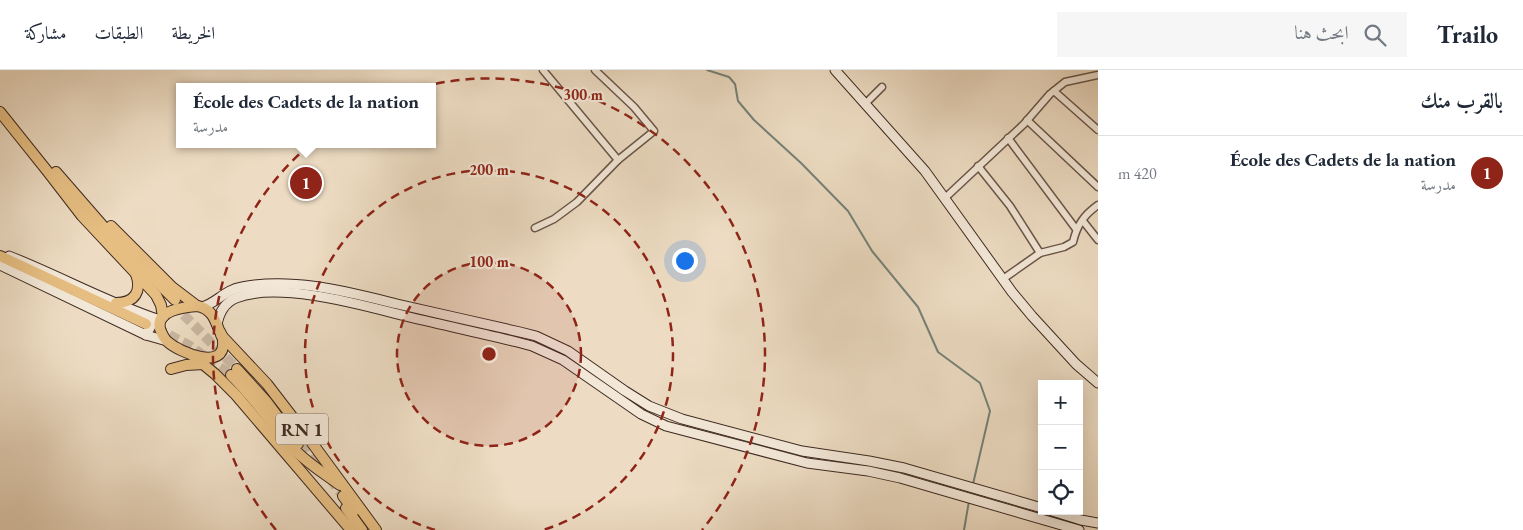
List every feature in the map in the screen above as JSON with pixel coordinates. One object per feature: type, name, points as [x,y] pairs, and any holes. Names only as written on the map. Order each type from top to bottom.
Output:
[{"type":"main road","points":[[0,103],[49,167],[87,223],[156,295],[161,305],[152,324]]},
{"type":"main road","points":[[0,112],[173,302]]},
{"type":"main road","points":[[49,167],[67,178],[105,220],[172,287],[211,313],[219,330],[223,345],[222,350],[216,356],[206,359],[192,355]]},
{"type":"main road","points":[[0,256],[152,324],[161,331],[167,341],[204,364],[236,395],[351,530]]},
{"type":"main road","points":[[0,260],[152,324]]},
{"type":"main road","points":[[116,303],[128,301],[135,296],[139,282],[135,273]]},
{"type":"main road","points":[[152,324],[174,310],[200,306]]},
{"type":"main road","name":"RN 1","points":[[219,330],[267,384],[308,436],[368,530]]},
{"type":"main road","points":[[171,369],[186,365],[204,364]]},
{"type":"main road","points":[[234,372],[244,388],[299,454],[344,495],[362,530]]},
{"type":"main road","points":[[234,372],[241,391],[302,461],[329,503]]},
{"type":"main road","points":[[234,372],[280,410],[302,444]]},
{"type":"main road","name":"RN 1","points":[[344,495],[376,530]]},
{"type":"street","points":[[543,70],[618,160]]},
{"type":"street","points":[[535,228],[554,219],[577,202],[618,160],[654,130],[634,107],[595,70]]},
{"type":"street","points":[[835,70],[925,171],[1003,279],[1050,337],[1076,364],[1098,383]]},
{"type":"street","points":[[944,198],[1065,82],[1097,76]]},
{"type":"street","points":[[865,104],[882,87]]},
{"type":"street","points":[[1054,91],[1098,130]]},
{"type":"street","points":[[1027,120],[1098,187]]},
{"type":"street","points":[[1008,138],[1076,229]]},
{"type":"street","points":[[978,166],[1010,206],[1040,253]]},
{"type":"street","points":[[1003,279],[1040,253],[1064,247],[1073,242],[1076,229],[1084,217],[1098,204]]},
{"type":"street","points":[[1083,221],[1098,240]]},
{"type":"street","points":[[0,252],[40,267],[116,303],[152,324],[167,341]]},
{"type":"street","points":[[0,265],[152,324]]},
{"type":"street","points":[[200,306],[209,305],[229,290],[241,287],[274,284],[293,285],[336,290],[520,332],[536,336],[568,351],[625,391],[649,406],[668,414],[810,453],[870,460],[904,468],[1038,507]]},
{"type":"street","points":[[219,330],[220,315],[225,306],[242,296],[281,293],[336,299],[532,346],[575,367],[641,414],[654,421],[680,430],[807,463],[885,474],[1079,530]]},
{"type":"street","points":[[1065,515],[1098,523]]},
{"type":"waterway","points":[[707,70],[729,77],[735,84],[738,101],[754,120],[801,163],[848,211],[872,251],[918,307],[938,352],[980,383],[990,411],[973,484]]},
{"type":"waterway","points":[[964,530],[969,501]]},
{"type":"tunnel","points":[[173,304],[237,369]]},
{"type":"tunnel","points":[[156,328],[190,346],[231,375]]},
{"type":"tunnel","points":[[304,442],[343,496]]},
{"type":"place","name":"École des Cadets de la nation","points":[[306,183]]}]
